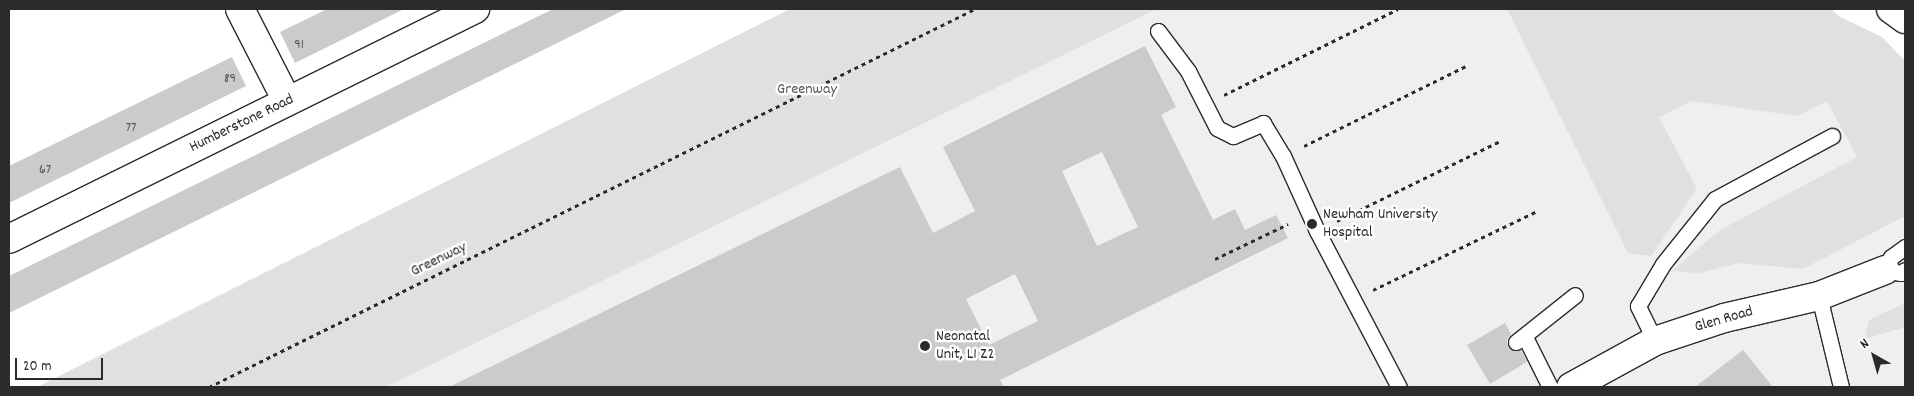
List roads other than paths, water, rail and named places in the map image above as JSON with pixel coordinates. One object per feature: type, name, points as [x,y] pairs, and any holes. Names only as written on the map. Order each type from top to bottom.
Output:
[{"type":"street","points":[[240,9],[287,101]]},
{"type":"street","name":"Humberstone Road","points":[[9,239],[475,9]]},
{"type":"street","points":[[1891,9],[1905,19]]},
{"type":"street","name":"Glen Road","points":[[1571,387],[1655,341],[1724,318],[1819,296],[1895,270]]},
{"type":"lane","points":[[1158,31],[1188,71],[1218,128],[1233,136],[1263,123],[1283,156],[1317,231],[1399,387]]},
{"type":"lane","points":[[1655,341],[1638,306],[1663,264],[1715,199],[1832,136]]},
{"type":"lane","name":"Glen Road","points":[[1895,270],[1891,257],[1905,248]]},
{"type":"lane","points":[[1550,387],[1521,340],[1575,295]]},
{"type":"lane","points":[[1819,296],[1842,387]]},
{"type":"place","name":"Newham University Hospital","points":[[1312,224]]},
{"type":"place","name":"Neonatal Unit, L1 Z2","points":[[925,346]]},
{"type":"park label","name":"Greenway","points":[[807,90]]}]
